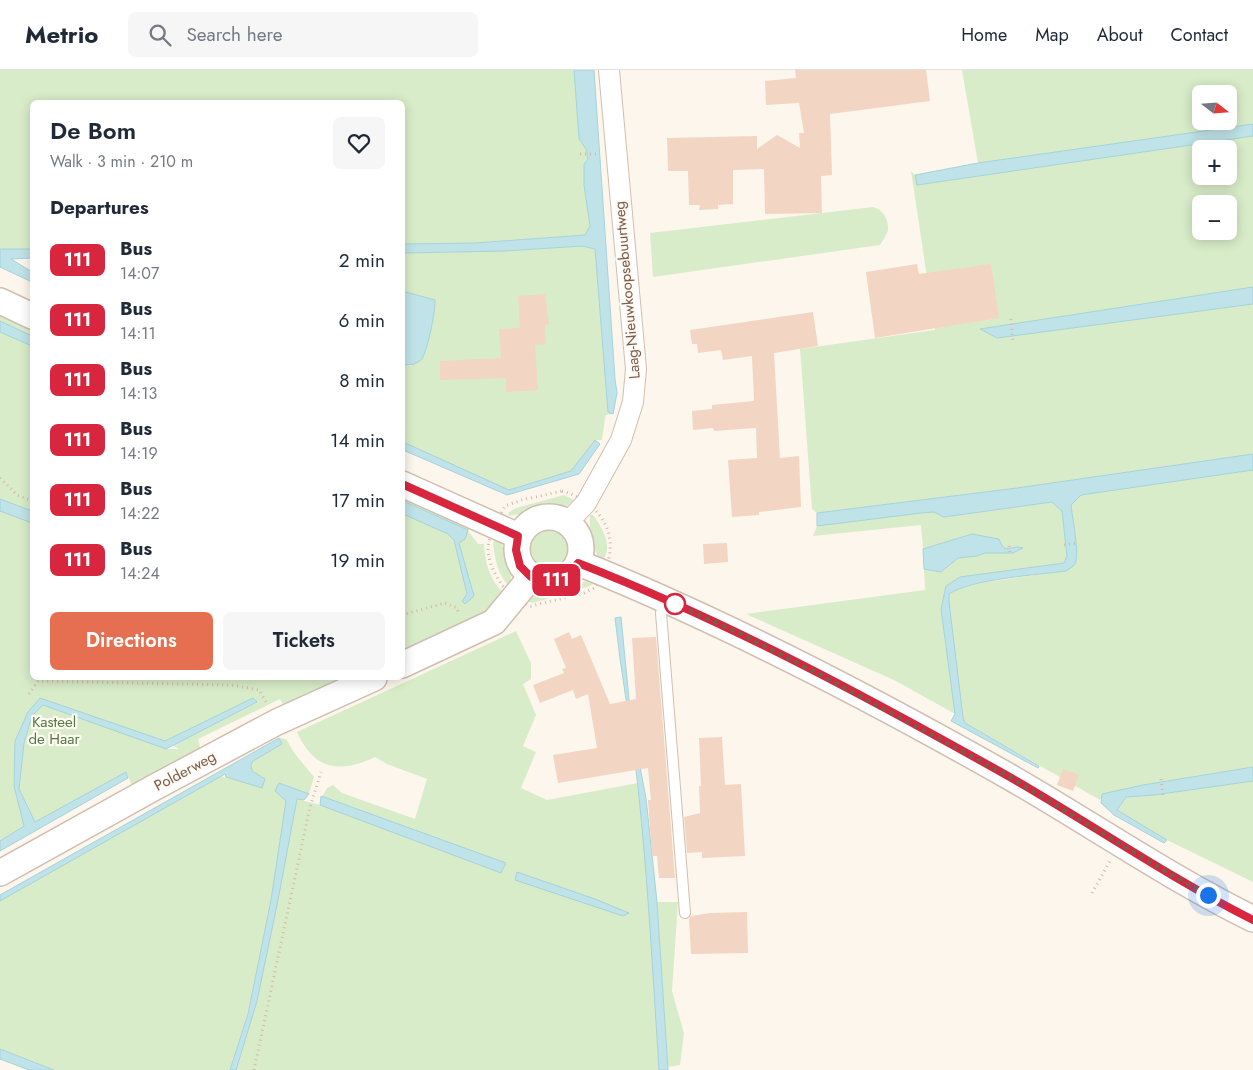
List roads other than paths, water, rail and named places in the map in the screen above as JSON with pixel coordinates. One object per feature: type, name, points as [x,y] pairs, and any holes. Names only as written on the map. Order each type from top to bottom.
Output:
[{"type":"street","name":"Laag-Nieuwkoopsebuurtweg","points":[[568,522],[586,503],[621,440],[633,402],[636,370],[609,70]]},
{"type":"street","points":[[0,301],[30,315]]},
{"type":"street","points":[[405,485],[518,536]]},
{"type":"street","points":[[541,517],[559,518],[568,522],[577,532],[582,549],[578,563],[565,578],[546,582],[531,577],[520,566],[516,550],[518,536],[527,524],[541,517]]},
{"type":"street","points":[[578,563],[739,633],[819,674],[1008,776],[1175,877],[1253,920]]},
{"type":"street","points":[[405,664],[494,622],[531,577]]},
{"type":"street","name":"Polderweg","points":[[0,873],[277,722],[370,680]]},
{"type":"lane","points":[[666,600],[661,613],[685,913]]},
{"type":"water","points":[[574,70],[594,70],[617,393],[613,414],[608,412],[595,249],[582,246],[505,251],[405,253],[405,244],[475,243],[585,235],[590,226],[584,185],[584,164],[588,159],[586,149],[579,139]]},
{"type":"water","points":[[1253,124],[1253,136],[1226,140],[1192,140],[1192,145],[917,185],[915,175],[978,163],[1211,130],[1238,130],[1238,126]]},
{"type":"water","points":[[0,249],[30,249],[30,258],[11,259],[30,271],[30,281],[0,267]]},
{"type":"water","points":[[1253,287],[1253,304],[997,338],[980,329]]},
{"type":"water","points":[[405,292],[435,300],[431,331],[426,349],[419,362],[405,365]]},
{"type":"water","points":[[0,321],[30,335],[30,345],[0,332]]},
{"type":"water","points":[[595,440],[600,444],[579,474],[507,495],[405,451],[405,443],[509,490],[571,471]]},
{"type":"water","points":[[1253,454],[1253,470],[1081,495],[1071,505],[1077,553],[1075,564],[1072,567],[1066,571],[988,581],[959,589],[949,594],[965,723],[1039,766],[1038,768],[951,721],[955,714],[941,609],[946,586],[960,577],[1064,563],[1067,556],[1062,511],[1052,502],[944,517],[934,512],[817,526],[817,513],[1017,488]]},
{"type":"water","points":[[0,499],[30,510],[30,522],[0,511]]},
{"type":"water","points":[[405,502],[468,530],[465,539],[459,543],[474,596],[465,604],[462,601],[467,594],[454,540],[448,534],[405,515]]},
{"type":"water","points":[[972,534],[999,539],[1002,546],[1006,549],[1023,548],[1013,553],[985,553],[958,558],[941,572],[924,569],[923,549]]},
{"type":"water","points":[[621,617],[631,720],[646,798],[657,902],[668,1070],[659,1070],[642,822],[615,618]]},
{"type":"water","points":[[40,698],[165,741],[253,698],[257,702],[166,749],[43,705],[32,716],[24,743],[19,789],[35,822],[126,772],[128,778],[0,851],[0,841],[24,826],[14,786],[15,741],[28,712]]},
{"type":"water","points":[[279,738],[282,744],[253,761],[251,765],[252,771],[265,779],[262,788],[226,777],[225,774],[0,901],[0,895]]},
{"type":"water","points":[[1253,767],[1253,781],[1154,795],[1126,797],[1117,810],[1167,840],[1164,843],[1114,815],[1101,803],[1102,794],[1143,785]]},
{"type":"water","points":[[279,783],[309,794],[304,800],[297,799],[257,1001],[236,1070],[230,1070],[248,1014],[271,900],[286,801],[275,791]]},
{"type":"water","points":[[321,796],[506,863],[501,873],[320,805]]},
{"type":"water","points":[[517,872],[629,913],[623,916],[515,880]]},
{"type":"water","points":[[0,1049],[54,1070],[29,1070],[0,1059]]},
{"type":"park label","name":"Kasteel de Haar","points":[[54,730]]}]
